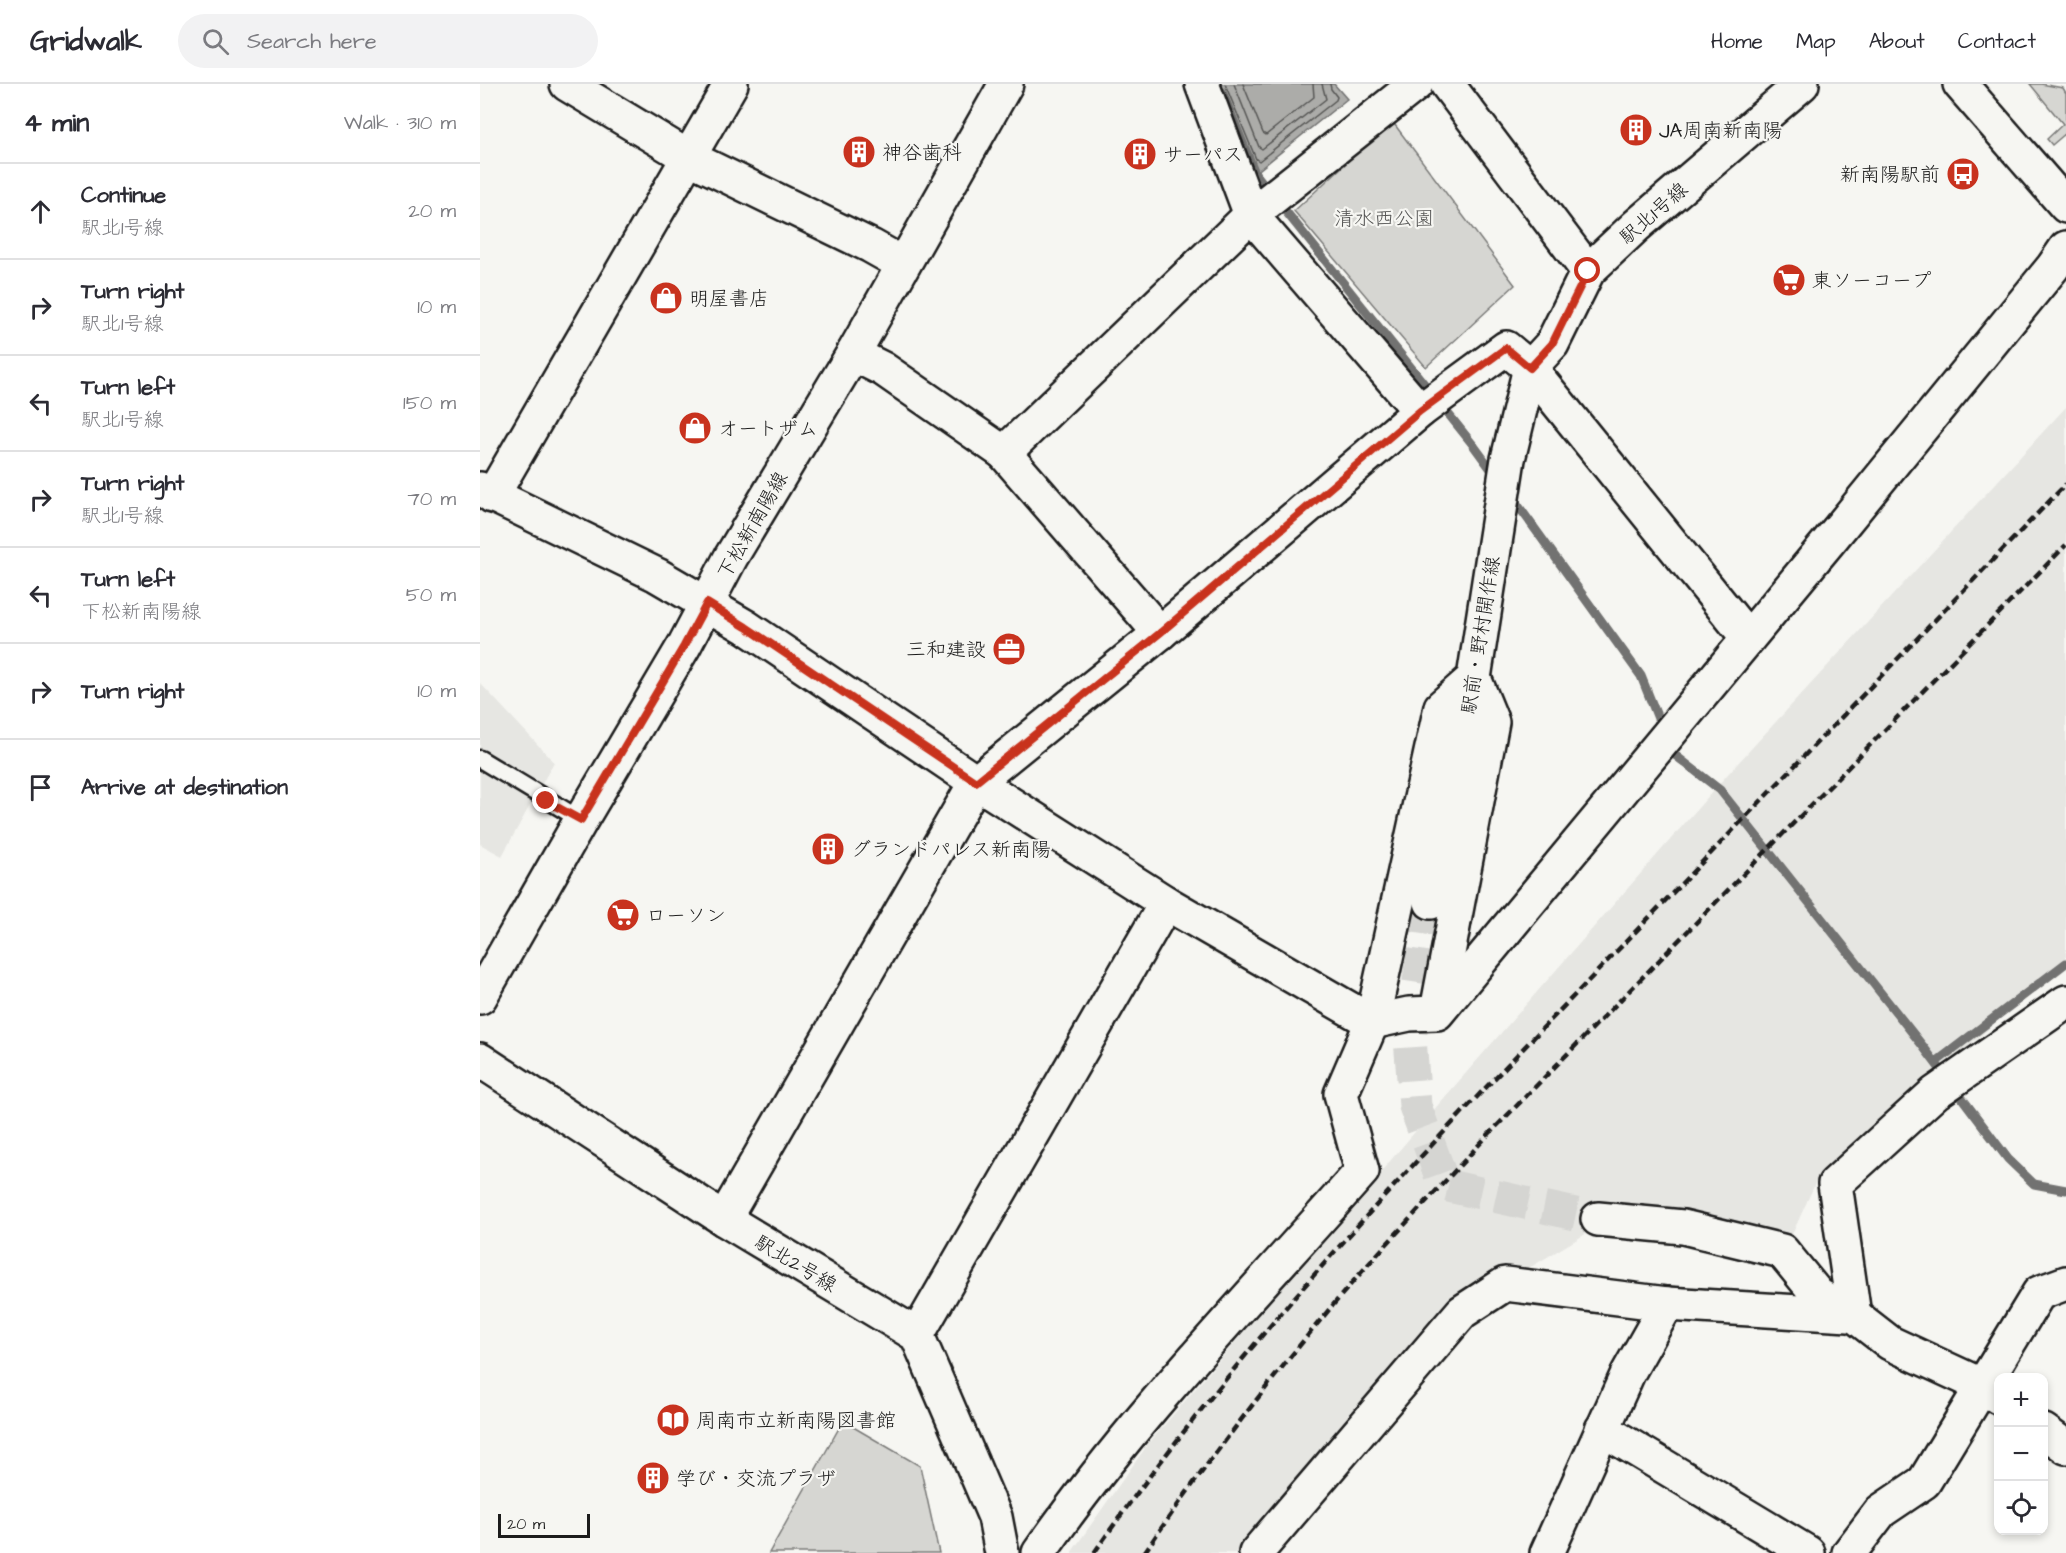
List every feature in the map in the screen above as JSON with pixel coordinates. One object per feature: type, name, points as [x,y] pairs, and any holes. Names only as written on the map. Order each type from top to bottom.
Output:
[{"type":"street","points":[[567,84],[688,157],[871,246],[903,264]]},
{"type":"street","points":[[731,84],[486,492],[657,574],[707,603],[976,782],[1166,903],[1372,1022],[1409,1014],[1437,1013],[1748,638],[2066,248]]},
{"type":"street","name":"下松新南陽線","points":[[480,997],[678,656],[731,557],[853,354],[1006,84]]},
{"type":"street","points":[[1202,84],[1251,215],[1420,411]]},
{"type":"street","points":[[1004,453],[1251,215],[1416,84]]},
{"type":"street","points":[[1447,84],[1588,271]]},
{"type":"street","name":"駅北1号線","points":[[1530,368],[1552,344],[1588,271],[1636,226],[1802,84]]},
{"type":"street","points":[[1960,84],[2066,206]]},
{"type":"street","points":[[724,1219],[976,782],[1160,633],[1420,411],[1506,348],[1530,368],[1748,638]]},
{"type":"street","points":[[853,354],[883,369],[1004,453],[1160,633]]},
{"type":"street","name":"駅前・野村開作線","points":[[1431,902],[1474,678],[1508,459],[1530,368]]},
{"type":"street","points":[[1039,1553],[1078,1497],[1182,1371],[1362,1171],[1341,1094],[1372,1022],[1441,707],[1474,678],[1492,722],[1437,1013]]},
{"type":"street","points":[[1002,1553],[994,1517],[917,1335],[1166,903]]},
{"type":"street","points":[[1854,1315],[1835,1184],[1935,1093],[2066,1002]]},
{"type":"street","name":"駅北2号線","points":[[480,1060],[724,1219],[917,1335]]},
{"type":"street","points":[[1598,1219],[1683,1227],[1782,1251],[1818,1295],[1854,1315],[1890,1343],[1991,1392]]},
{"type":"street","points":[[1849,1553],[1881,1511],[1924,1482],[1991,1392],[2039,1293],[2066,1283]]},
{"type":"street","points":[[1256,1553],[1462,1312],[1505,1284],[1667,1304],[1854,1315]]},
{"type":"street","points":[[1546,1553],[1628,1372],[1667,1304]]},
{"type":"street","points":[[1602,1429],[1808,1553]]},
{"type":"street","points":[[2048,1434],[2066,1447]]},
{"type":"lane","points":[[480,759],[581,820]]},
{"type":"shaded area","points":[[2066,407],[2066,962],[1819,1175],[1790,1239],[1632,1206],[1441,1321],[1237,1553],[1071,1553],[1148,1444],[1438,1105],[1727,775]]},
{"type":"shaded area","points":[[480,683],[554,762],[502,856],[480,844]]},
{"type":"green space","points":[[2030,84],[2063,88],[2066,93],[2066,133],[2052,145],[2047,139],[2063,124]]},
{"type":"green space","name":"清水西公園","points":[[1392,121],[1515,285],[1426,367],[1294,211]]},
{"type":"green space","points":[[843,1421],[920,1466],[939,1553],[769,1553]]},
{"type":"water","points":[[1219,84],[1334,84],[1347,99],[1255,173]]},
{"type":"waterway","points":[[1222,92],[1255,173],[1496,476]]},
{"type":"waterway","points":[[1512,497],[1641,676],[1663,731]]},
{"type":"waterway","points":[[1668,744],[1671,752],[1720,790],[1922,1045],[2008,1159],[2034,1184],[2066,1190]]},
{"type":"waterway","points":[[1936,1062],[2066,963]]},
{"type":"tunnel","points":[[1431,902],[1410,1038],[1415,1106],[1444,1185],[1598,1219]]},
{"type":"railway","points":[[1094,1553],[1209,1400],[1269,1327],[1396,1184],[2066,484]]},
{"type":"railway","points":[[1144,1553],[1253,1404],[1323,1317],[1384,1248],[1488,1135],[2066,545]]},
{"type":"place","name":"JA周南新南陽","points":[[1636,130]]},
{"type":"place","name":"神谷歯科","points":[[859,152]]},
{"type":"place","name":"サーパス","points":[[1140,154]]},
{"type":"place","name":"新南陽駅前","points":[[1963,174]]},
{"type":"place","name":"東ソーコープ","points":[[1789,280]]},
{"type":"place","name":"明屋書店","points":[[666,298]]},
{"type":"place","name":"オートザム","points":[[695,428]]},
{"type":"place","name":"三和建設","points":[[1009,649]]},
{"type":"place","name":"グランドパレス新南陽","points":[[828,849]]},
{"type":"place","name":"ローソン","points":[[623,915]]},
{"type":"place","name":"周南市立新南陽図書館","points":[[673,1420]]},
{"type":"place","name":"学び・交流プラザ","points":[[653,1478]]},
{"type":"route","points":[[546,801],[581,820],[707,603],[976,782],[1160,633],[1420,411],[1506,348],[1530,368],[1552,344],[1588,271]]}]
